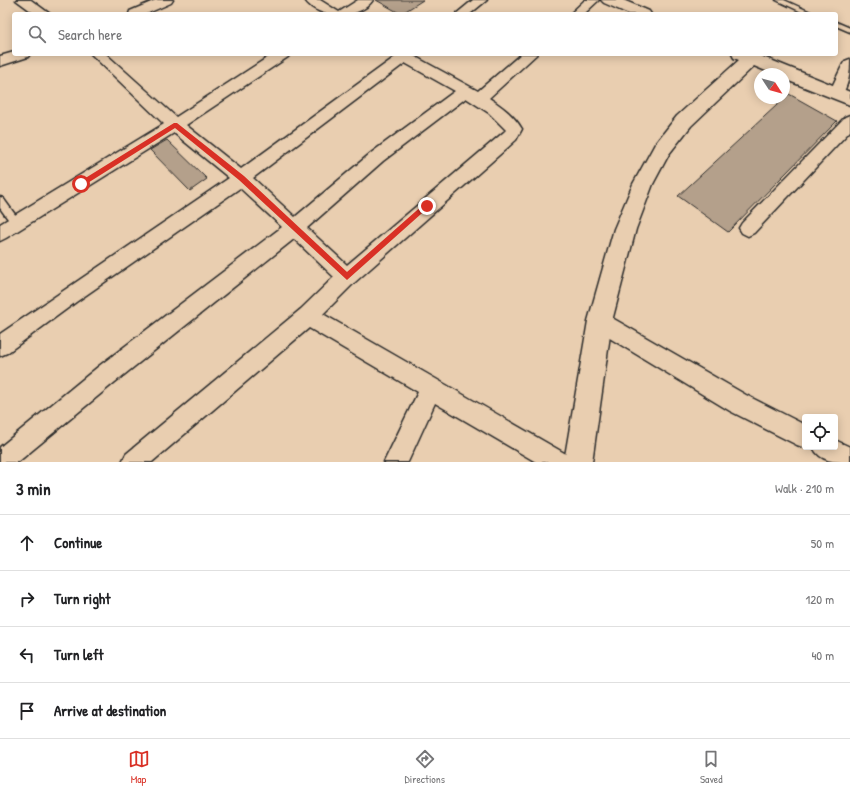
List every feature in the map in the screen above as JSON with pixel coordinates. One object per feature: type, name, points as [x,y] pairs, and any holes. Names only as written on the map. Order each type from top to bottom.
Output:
[{"type":"street","points":[[22,0],[41,12]]},
{"type":"street","points":[[140,12],[167,0]]},
{"type":"street","points":[[311,0],[331,12]]},
{"type":"street","points":[[347,12],[367,0]]},
{"type":"street","points":[[465,12],[480,0]]},
{"type":"street","points":[[578,12],[593,0]]},
{"type":"street","points":[[608,0],[638,12]]},
{"type":"street","points":[[0,61],[16,56]]},
{"type":"street","points":[[100,56],[176,125],[241,178],[347,277]]},
{"type":"street","points":[[0,233],[176,125],[280,56]]},
{"type":"street","points":[[0,346],[241,178],[403,56]]},
{"type":"street","points":[[134,462],[308,316],[347,277],[510,136],[514,129],[510,122],[472,95],[406,56]]},
{"type":"street","points":[[0,462],[107,374],[294,228],[377,157],[472,95],[527,56]]},
{"type":"street","points":[[578,462],[600,321],[625,229],[643,184],[662,149],[684,120],[746,56],[843,96],[850,64]]},
{"type":"street","points":[[748,228],[850,121]]},
{"type":"street","points":[[308,316],[558,462]]},
{"type":"street","points":[[600,321],[738,403],[802,435]]},
{"type":"street","points":[[396,462],[431,388]]},
{"type":"street","points":[[831,450],[850,460]]},
{"type":"lane","points":[[779,0],[807,12]]},
{"type":"lane","points":[[838,25],[850,30]]},
{"type":"lane","points":[[0,201],[16,223]]},
{"type":"building","points":[[376,0],[423,0],[404,12],[397,12]]},
{"type":"building","points":[[790,95],[837,121],[728,232],[678,196],[778,104],[790,104]]},
{"type":"building","points":[[167,140],[207,179],[190,191],[150,150]]},
{"type":"route","points":[[81,184],[176,125],[241,178],[347,277],[427,206]]}]
